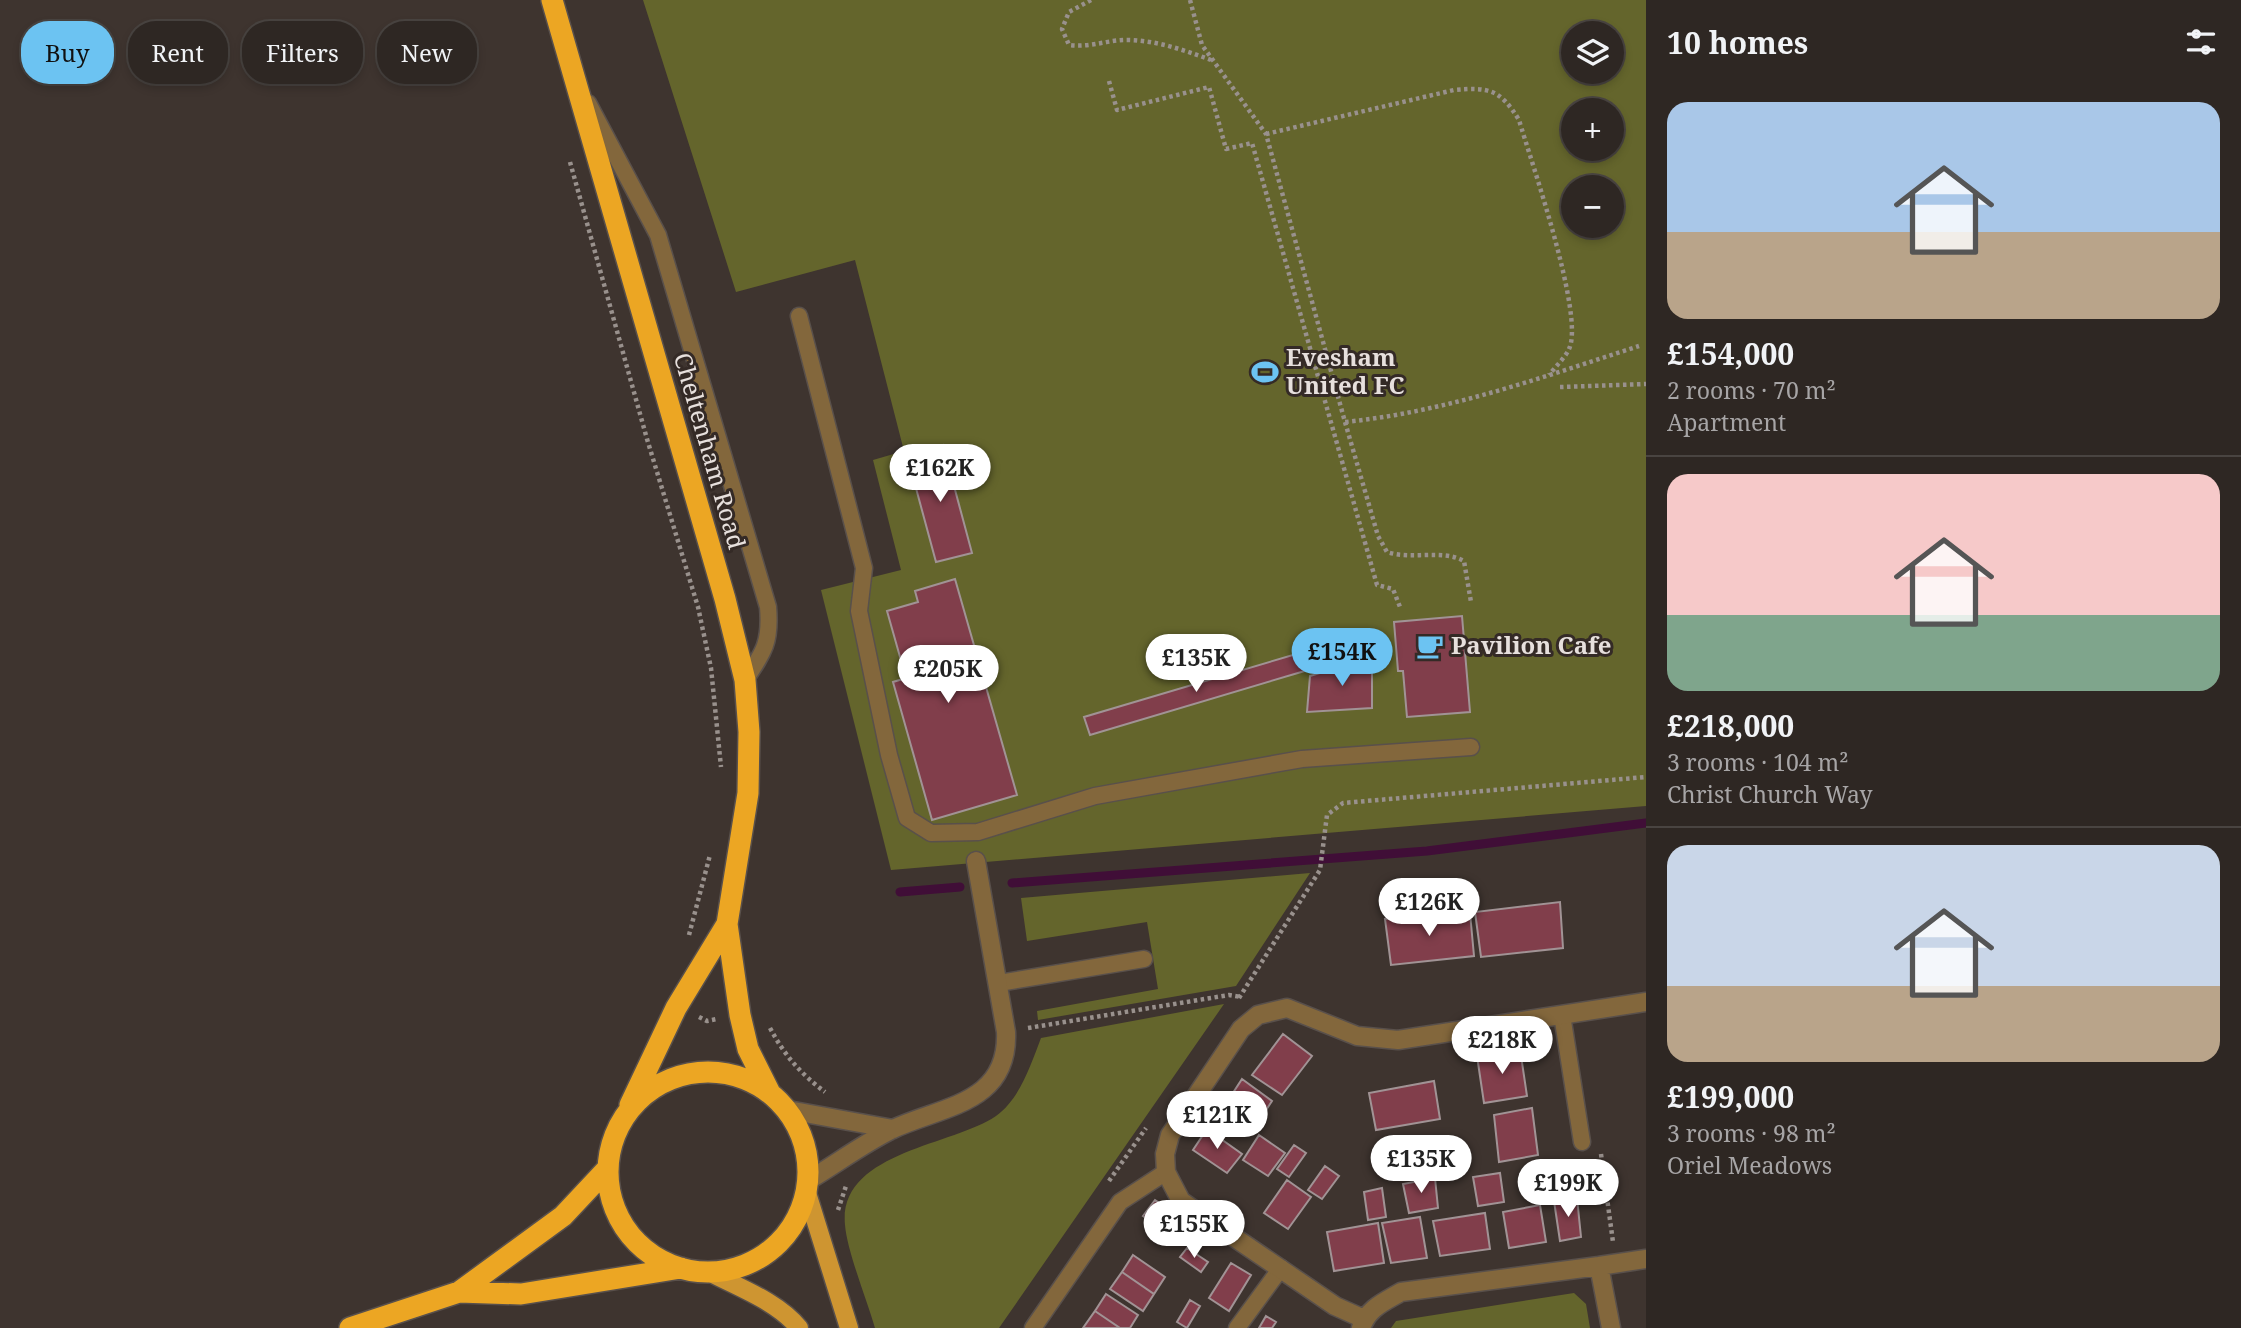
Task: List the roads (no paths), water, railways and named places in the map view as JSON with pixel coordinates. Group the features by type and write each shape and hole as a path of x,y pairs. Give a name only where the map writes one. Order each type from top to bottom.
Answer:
{"highway":[{"name":"Cheltenham Road","path":"552,0 725,599 745,680 749,732 748,793 727,924 740,1015 748,1049 771,1093"},
{"name":"Cheltenham Road","path":"625,1116 676,1008 727,924"},
{"path":"709,1071 742,1077 771,1093 788,1110 807,1151 808,1186 798,1217 784,1238 765,1255 742,1266 710,1273 681,1268 651,1254 627,1231 612,1200 608,1168 613,1141 625,1116 647,1092 676,1077 709,1071"},
{"path":"350,1328 459,1292 563,1216 608,1168"},
{"path":"459,1292 520,1294 681,1268"}],"main road":[{"path":"808,1186 849,1328"},
{"path":"710,1273 755,1296 792,1319 799,1328"}],"street":[{"path":"808,1186 893,1129 970,1100 988,1085 1000,1068 1006,1046 1006,1032 976,861"},
{"path":"1646,1002 1398,1040 1357,1036 1287,1008 1258,1015 1241,1029 1170,1135 1165,1154 1166,1172 1181,1201 1363,1324 1375,1306 1401,1292 1646,1259"},
{"path":"788,1110 893,1129"},
{"path":"1608,1265 1611,1328"}],"lane":[{"path":"575,81 658,235 768,607 770,629 766,649 745,680"},
{"path":"799,316 864,568 859,611 889,755 906,818 931,833 978,832 1095,796 1302,759 1471,747"},
{"path":"976,861 978,832"},
{"path":"999,983 1144,959"},
{"path":"1562,1015 1582,1142"},
{"path":"1033,1328 1120,1202 1166,1172"},
{"path":"1237,1328 1281,1268"}],"waterway":[{"path":"1012,883 1427,851 1646,823"},
{"path":"900,892 960,887"}],"place":[{"name":"Evesham United FC","path":"1265,372"},
{"name":"Pavilion Cafe","path":"1430,646"}]}
